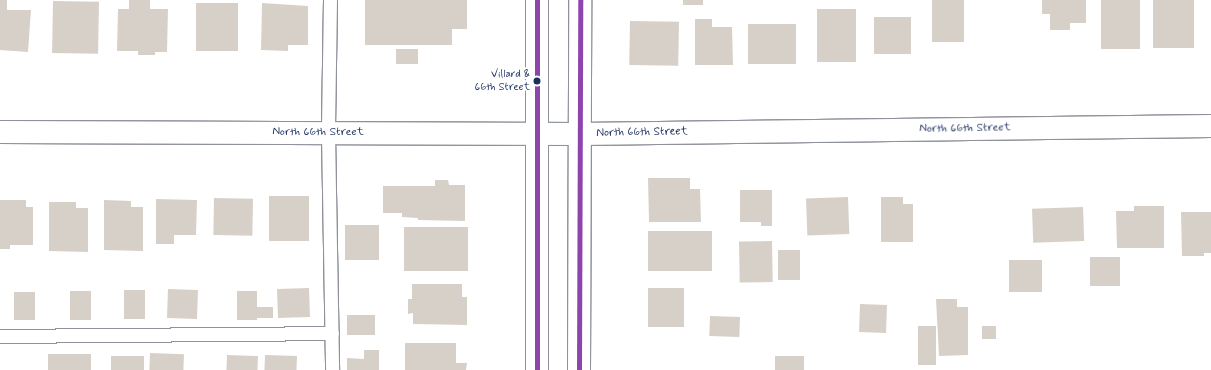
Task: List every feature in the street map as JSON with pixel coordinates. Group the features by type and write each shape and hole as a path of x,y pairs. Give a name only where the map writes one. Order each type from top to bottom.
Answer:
{"street":[{"path":"537,0 537,370"},
{"path":"579,370 580,0"},
{"name":"North 66th Street","path":"0,132 580,134 1211,126"}],"lane":[{"path":"330,0 328,133 332,370"},
{"path":"0,336 332,333"}],"building":[{"path":"0,0 7,0 7,10 31,10 28,52 0,50"},
{"path":"129,0 150,0 150,9 168,9 167,52 155,52 155,55 138,55 138,51 117,51 118,9 129,9"},
{"path":"365,0 467,0 467,29 452,29 452,45 365,45"},
{"path":"683,0 703,0 703,5 683,5"},
{"path":"932,0 964,0 964,42 932,42"},
{"path":"1042,0 1086,0 1086,23 1070,23 1070,30 1050,30 1050,14 1042,14"},
{"path":"1101,0 1140,0 1140,49 1101,49"},
{"path":"1153,0 1194,0 1194,48 1153,48"},
{"path":"53,1 99,2 98,54 52,53"},
{"path":"196,3 238,3 238,51 196,51"},
{"path":"262,3 308,6 308,45 288,45 288,51 261,50"},
{"path":"817,9 856,9 856,62 817,62"},
{"path":"874,17 911,17 911,54 874,54"},
{"path":"695,19 712,19 712,27 732,27 733,65 695,65"},
{"path":"630,21 679,22 678,66 629,65"},
{"path":"748,24 796,24 796,64 748,64"},
{"path":"396,49 418,49 418,64 396,64"},
{"path":"648,178 690,178 690,189 700,189 701,222 649,222"},
{"path":"435,180 448,180 449,185 465,185 465,221 418,220 418,218 402,217 402,213 383,213 383,186 435,186"},
{"path":"740,190 772,190 772,226 761,226 761,222 740,222"},
{"path":"269,196 309,196 309,241 269,241"},
{"path":"848,197 849,234 807,235 806,198"},
{"path":"881,197 903,197 903,204 913,204 913,242 881,242"},
{"path":"214,198 253,199 252,236 213,235"},
{"path":"156,199 197,200 196,235 174,235 174,244 156,244"},
{"path":"0,200 26,200 26,207 33,207 33,245 10,245 10,249 0,249"},
{"path":"104,200 131,201 131,207 143,207 143,251 104,250"},
{"path":"49,202 76,202 76,208 88,208 88,252 49,251"},
{"path":"1134,206 1164,206 1164,248 1117,248 1116,211 1134,211"},
{"path":"1083,207 1084,241 1033,243 1032,209"},
{"path":"1181,212 1211,212 1211,253 1204,253 1204,256 1182,256"},
{"path":"345,225 379,225 379,260 345,260"},
{"path":"404,227 468,227 468,271 404,271"},
{"path":"648,231 712,231 712,271 648,271"},
{"path":"772,241 773,282 740,283 739,242"},
{"path":"778,250 800,250 800,280 778,280"},
{"path":"1090,257 1120,257 1120,286 1090,286"},
{"path":"1009,260 1042,260 1042,292 1009,292"},
{"path":"412,284 462,284 462,297 467,297 467,325 413,324 413,313 408,314 408,299 412,299"},
{"path":"309,288 310,317 278,318 277,289"},
{"path":"648,288 684,288 684,327 648,327"},
{"path":"168,289 198,290 197,319 167,318"},
{"path":"124,290 145,290 145,319 124,319"},
{"path":"70,291 91,291 91,320 70,320"},
{"path":"237,291 257,291 257,320 237,320"},
{"path":"14,292 35,292 35,320 14,320"},
{"path":"936,299 957,299 957,307 968,307 968,355 939,356"},
{"path":"860,304 887,305 886,333 859,332"},
{"path":"257,307 273,307 273,318 257,318"},
{"path":"347,315 375,315 375,335 347,335"},
{"path":"710,316 740,317 739,337 709,336"},
{"path":"918,326 936,326 936,365 918,365"},
{"path":"982,326 996,326 996,339 982,339"},
{"path":"405,343 456,343 456,363 467,363 466,370 405,370"},
{"path":"364,350 379,350 379,370 347,370 347,358 364,359"},
{"path":"150,353 184,354 183,370 149,370"},
{"path":"48,354 91,354 91,370 48,370"},
{"path":"227,355 258,356 257,370 226,370"},
{"path":"265,355 297,356 296,370 264,370"},
{"path":"111,356 144,356 144,370 111,370"},
{"path":"775,356 804,356 804,370 775,370"}],"transit line":[{"path":"537,0 537,370"},
{"path":"579,370 580,0"}],"place":[{"name":"Villard & 66th Street","path":"537,81"}]}
